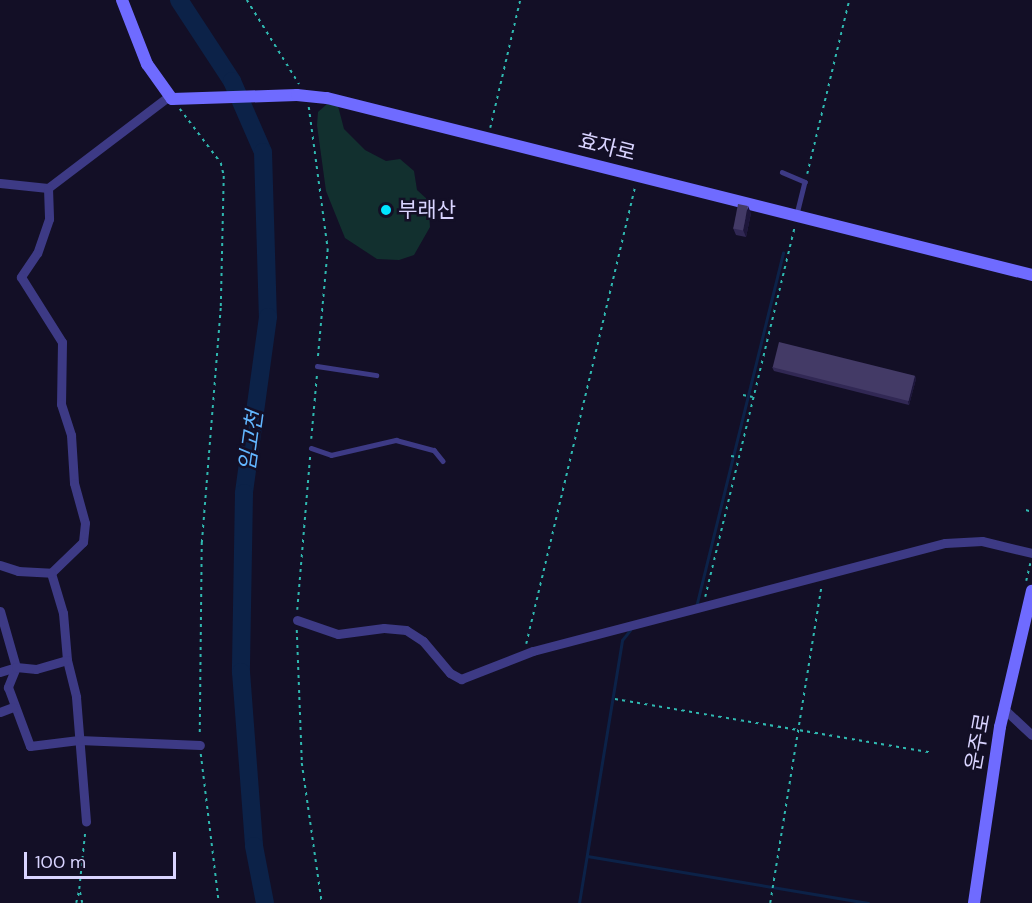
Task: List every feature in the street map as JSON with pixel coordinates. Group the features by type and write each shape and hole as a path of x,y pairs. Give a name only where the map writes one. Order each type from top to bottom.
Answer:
{"street":[{"path":"0,183 48,188 170,98 147,64 122,0"},
{"name":"효자로","path":"170,98 301,94 638,175 1032,275"},
{"path":"0,565 18,571 51,573 83,542 86,523 74,483 71,435 61,404 62,342 21,276 37,252 49,219 48,188"},
{"path":"297,620 338,634 384,628 406,630 419,637 444,668 461,679 524,654 819,574 963,541 1032,552"},
{"path":"51,573 63,613 67,660 76,697 86,822"},
{"name":"운주로","path":"974,903 1004,709 1032,591"},
{"path":"0,611 16,667 8,687 30,746 79,740 201,746"},
{"path":"0,672 16,667 36,669 67,660"},
{"path":"0,712 14,707"},
{"path":"1004,709 1032,735"}],"lane":[{"path":"782,172 805,182 797,215"},
{"path":"317,366 376,375"},
{"path":"311,448 331,454 396,440 434,450 443,461"}],"path":[{"path":"247,0 301,94 320,164 328,249 297,620 302,763 322,903"},
{"path":"487,138 520,0"},
{"path":"805,182 849,0"},
{"path":"170,98 221,163 224,176 221,308 202,542 201,746 219,903"},
{"path":"524,654 638,175"},
{"path":"699,606 739,458 797,215"},
{"path":"746,396 753,397"},
{"path":"733,456 739,458"},
{"path":"1026,510 1032,512"},
{"path":"770,903 822,584 819,574"},
{"path":"615,699 930,752"},
{"path":"76,903 86,822"},
{"path":"79,889 82,903"}],"green space":[{"path":"327,104 338,106 344,129 365,150 386,161 400,159 414,171 417,190 428,200 430,227 414,255 399,260 377,259 345,238 326,191 317,125 318,112"}],"building":[{"path":"738,204 748,206 743,230 733,229"},
{"path":"779,342 915,376 909,401 773,367"}],"waterway":[{"name":"임고천","path":"179,0 232,81 263,152 268,317 244,493 241,672 254,846 265,903"},
{"path":"696,607 783,253"},
{"path":"579,903 622,640 630,630"},
{"path":"587,856 868,903"}],"place":[{"name":"부래산","path":"386,210"}]}
